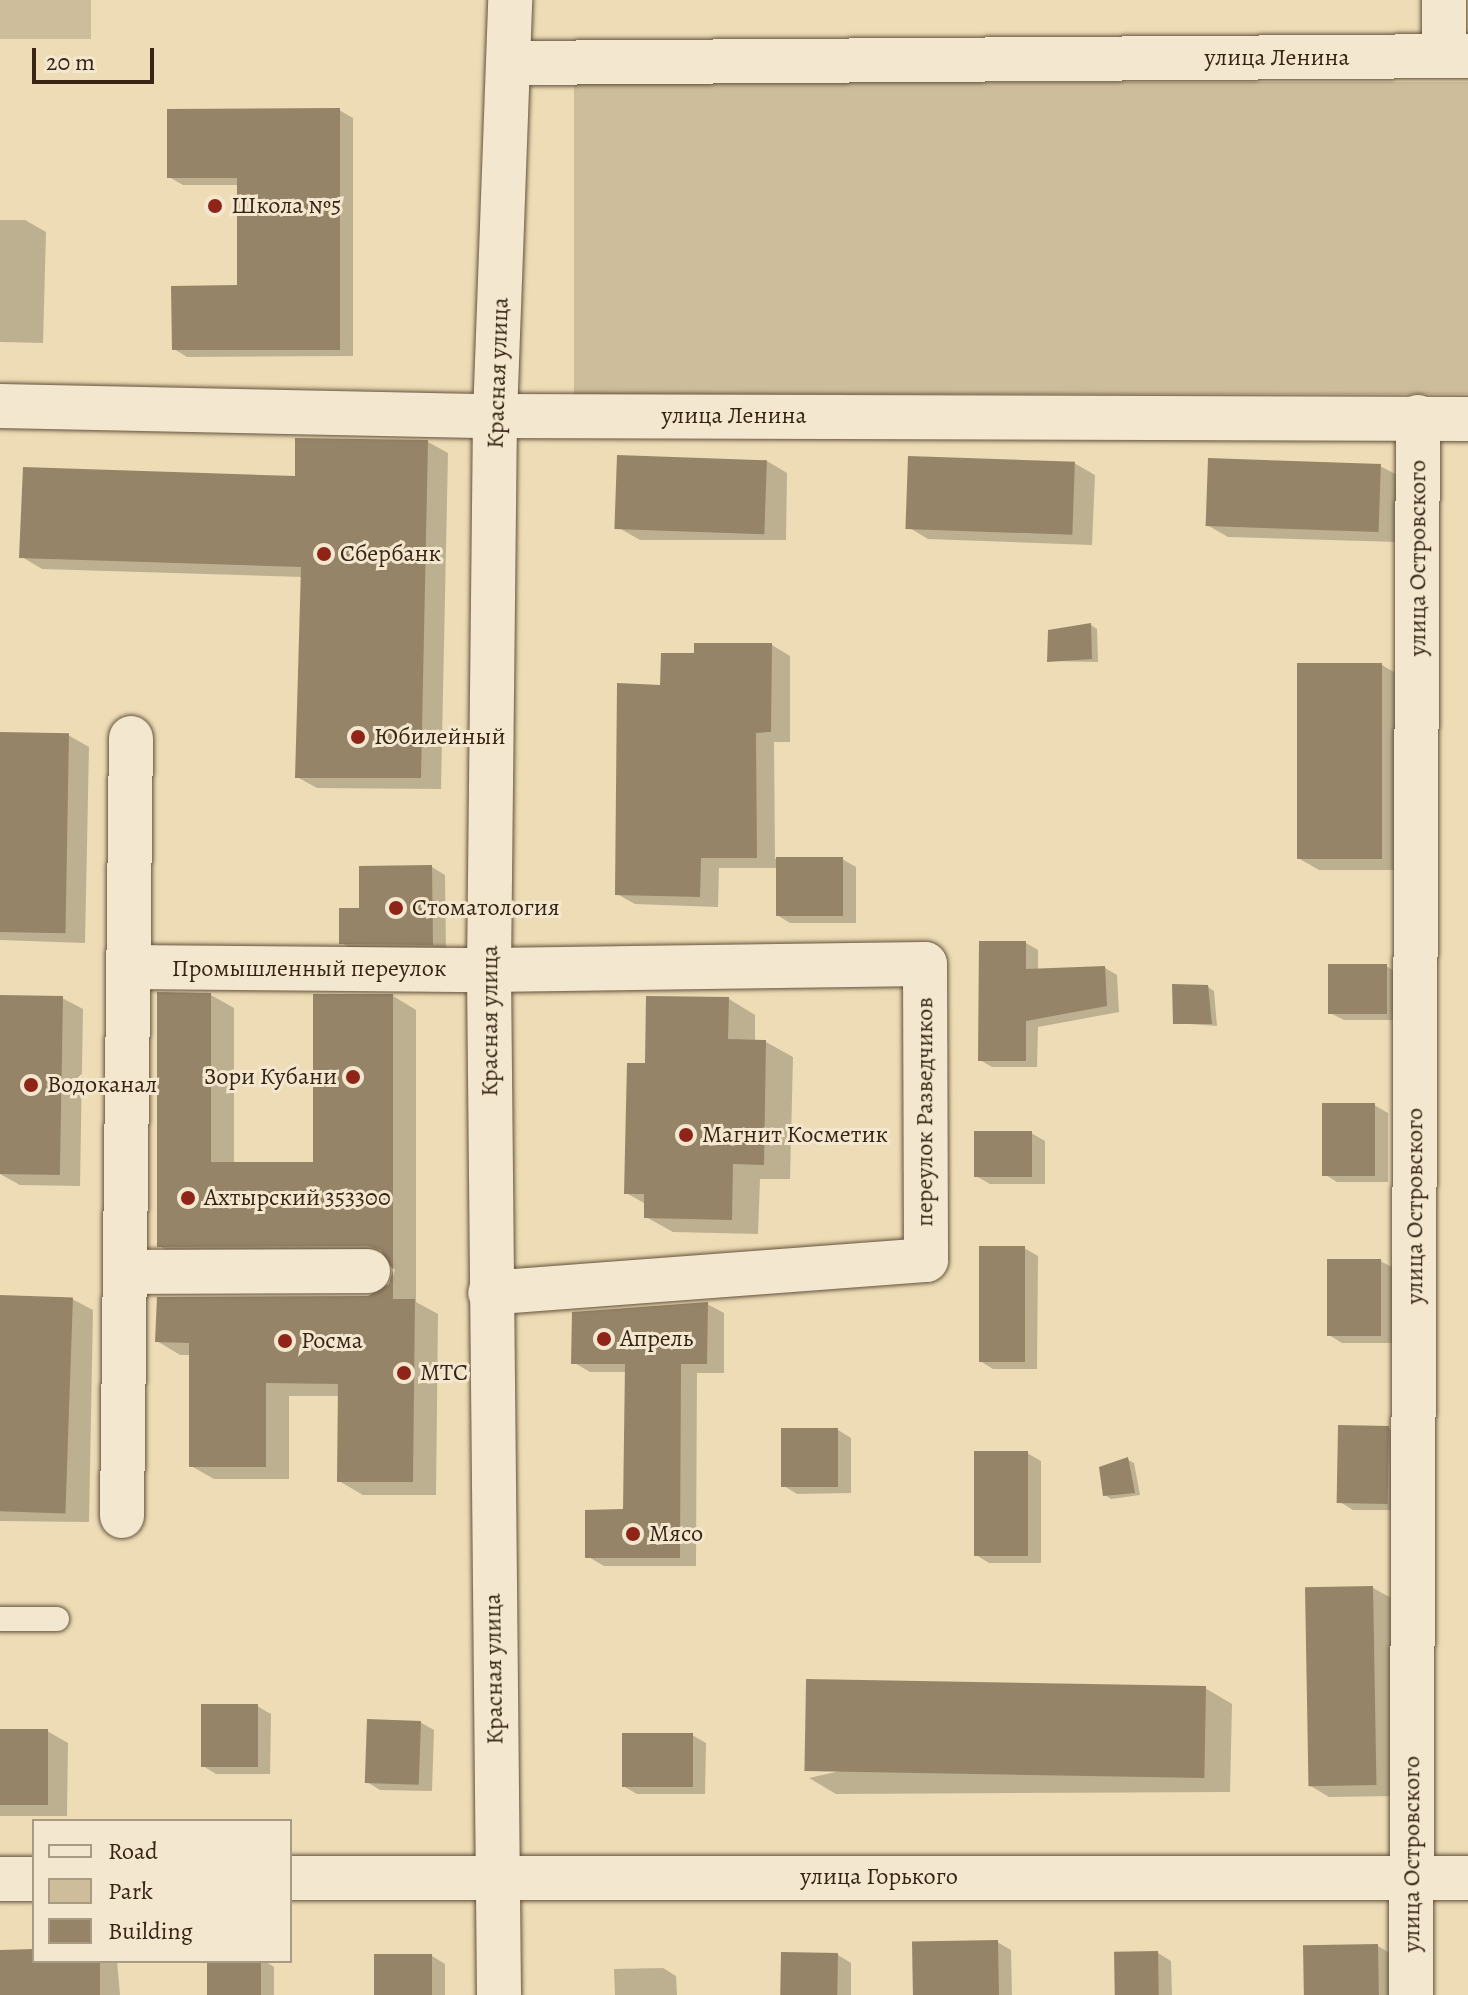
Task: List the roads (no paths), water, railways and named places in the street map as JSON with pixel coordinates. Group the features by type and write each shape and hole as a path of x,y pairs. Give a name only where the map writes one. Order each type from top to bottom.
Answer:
{"street":[{"name":"Красная улица","path":"499,1995 489,970 495,416 510,0"},
{"path":"1444,0 1456,56"},
{"name":"улица Ленина","path":"509,63 1456,56"},
{"name":"улица Ленина","path":"0,406 495,416 1468,419"},
{"name":"улица Островского","path":"1411,1995 1418,417"},
{"path":"122,1516 131,738"},
{"name":"переулок Разведчиков","path":"489,970 925,964 926,1213 926,1260 490,1293"},
{"name":"Промышленный переулок","path":"128,967 489,970"},
{"path":"125,1272 368,1271"},
{"name":"улица Горького","path":"292,1878 1468,1878"},
{"path":"0,1879 32,1879"}],"lane":[{"path":"0,1619 57,1619"}],"place":[{"name":"Школа №5","path":"215,206"},
{"name":"Сбербанк","path":"324,554"},
{"name":"Юбилейный","path":"358,737"},
{"name":"Стоматология","path":"396,908"},
{"name":"Зори Кубани","path":"353,1077"},
{"name":"Водоканал","path":"31,1085"},
{"name":"Магнит Косметик","path":"686,1135"},
{"name":"Ахтырский 353300","path":"188,1198"},
{"name":"Апрель","path":"604,1339"},
{"name":"Росма","path":"285,1341"},
{"name":"МТС","path":"404,1373"},
{"name":"Мясо","path":"633,1534"}]}
